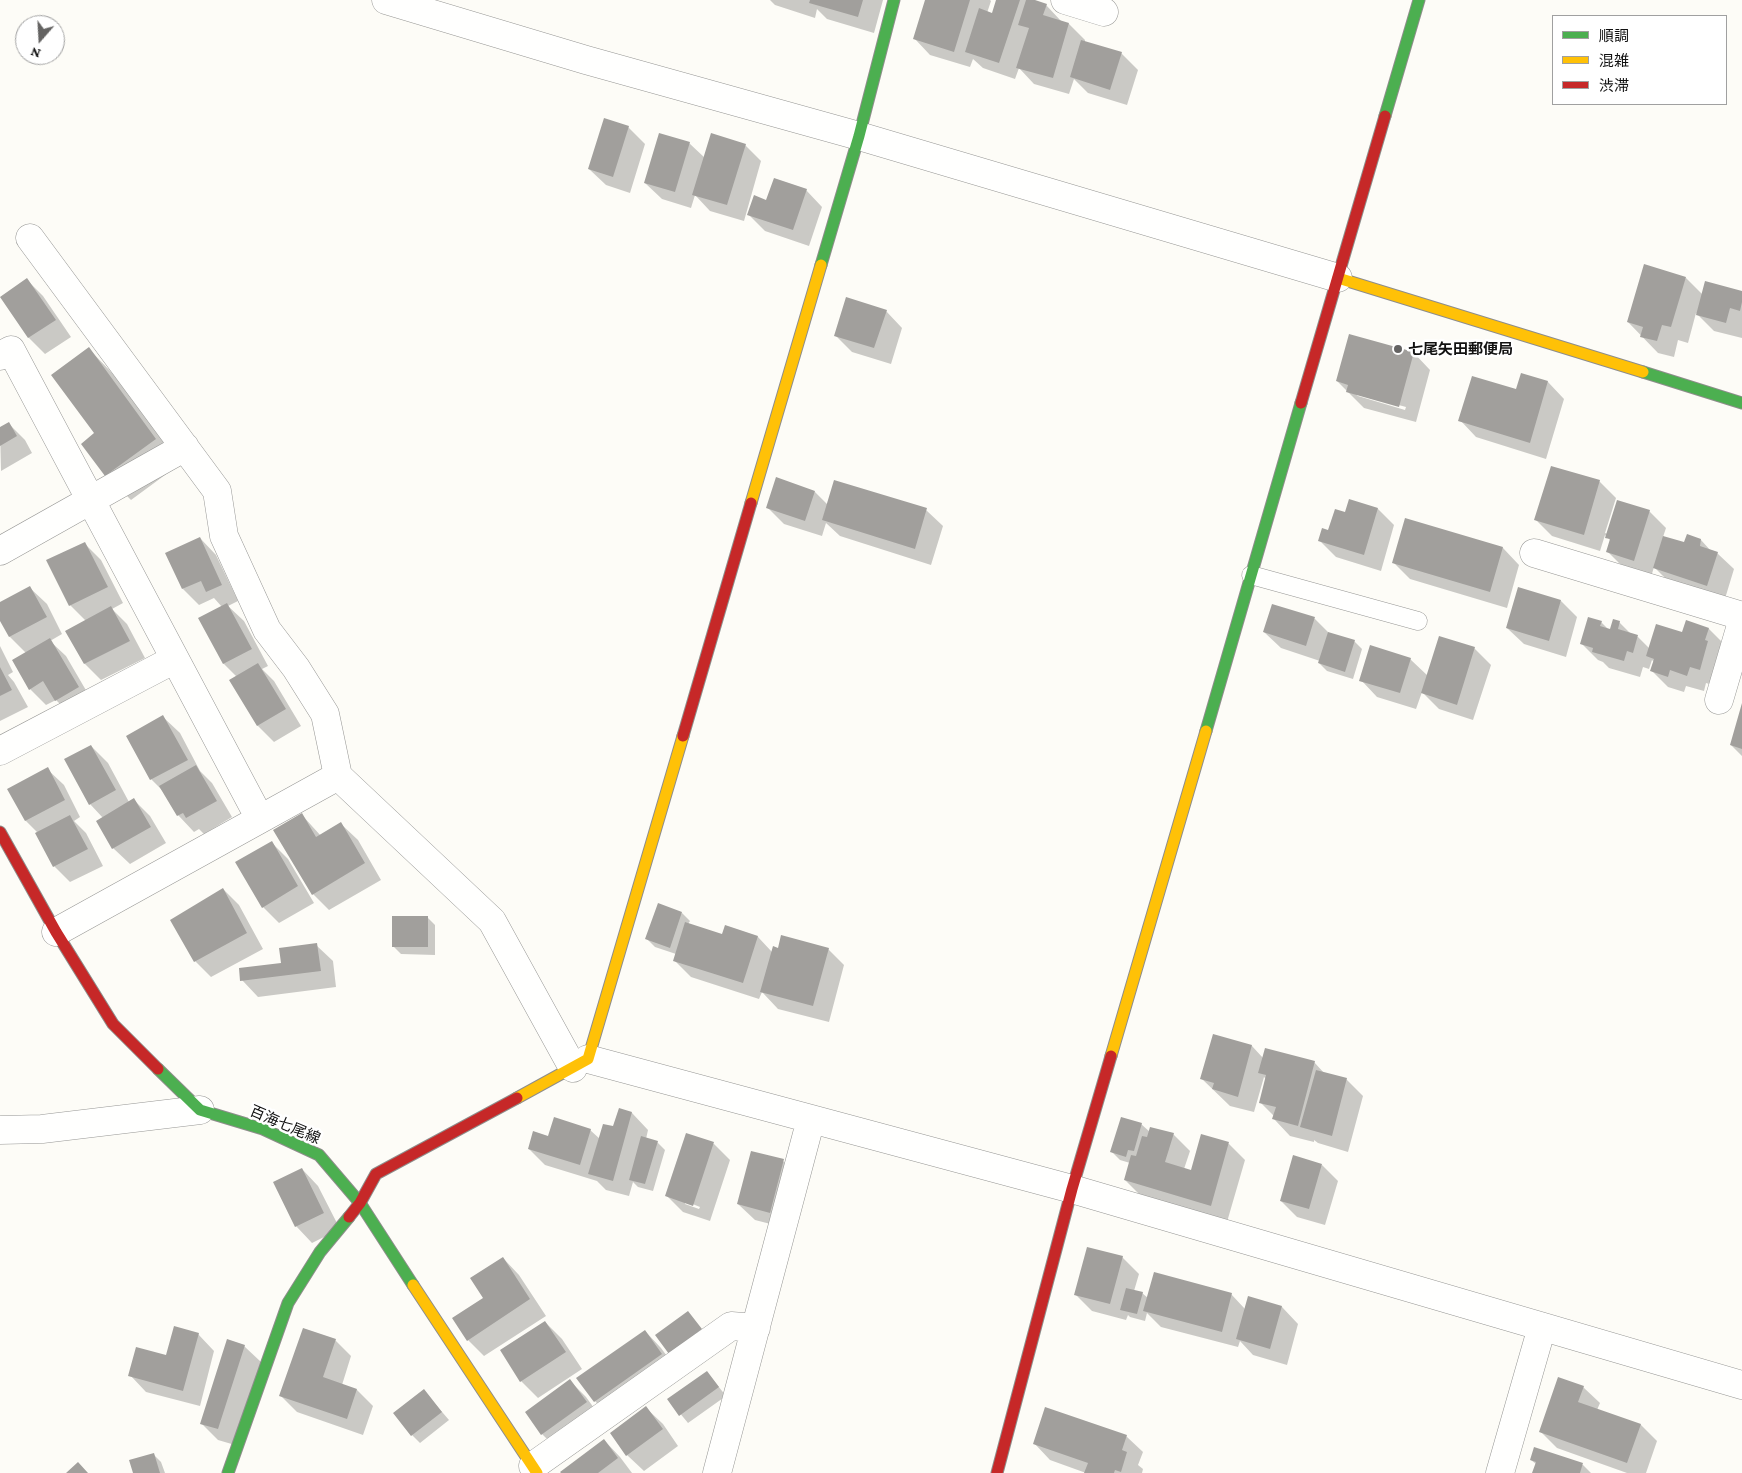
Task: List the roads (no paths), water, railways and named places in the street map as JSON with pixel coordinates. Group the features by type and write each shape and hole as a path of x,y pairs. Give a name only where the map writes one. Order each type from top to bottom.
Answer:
{"street":[{"path":"386,0 586,60 859,136 1338,278 1742,403"},
{"path":"581,1063 859,136 894,0"},
{"path":"1065,0 1104,12"},
{"path":"996,1473 1072,1189 1419,0"},
{"path":"30,238 218,491 224,536 267,630 296,668 325,714 338,776 492,921 581,1063"},
{"path":"0,356 11,350 260,819"},
{"path":"0,552 185,447"},
{"path":"1534,553 1742,616"},
{"path":"1720,700 1742,622"},
{"path":"0,752 175,659"},
{"path":"56,932 338,776"},
{"name":"百海七尾線","path":"0,832 56,932 113,1024 200,1110 263,1129 319,1155 360,1202 535,1469"},
{"path":"228,1473 288,1303 320,1252 360,1202 376,1174 581,1063 811,1119 1072,1189 1742,1386"},
{"path":"0,1130 42,1129 200,1110"},
{"path":"717,1473 811,1119"},
{"path":"535,1469 731,1326 756,1328"},
{"path":"1500,1473 1542,1327"}],"lane":[{"path":"1252,575 1418,621"}],"place":[{"name":"七尾矢田郵便局","path":"1398,349"}]}
